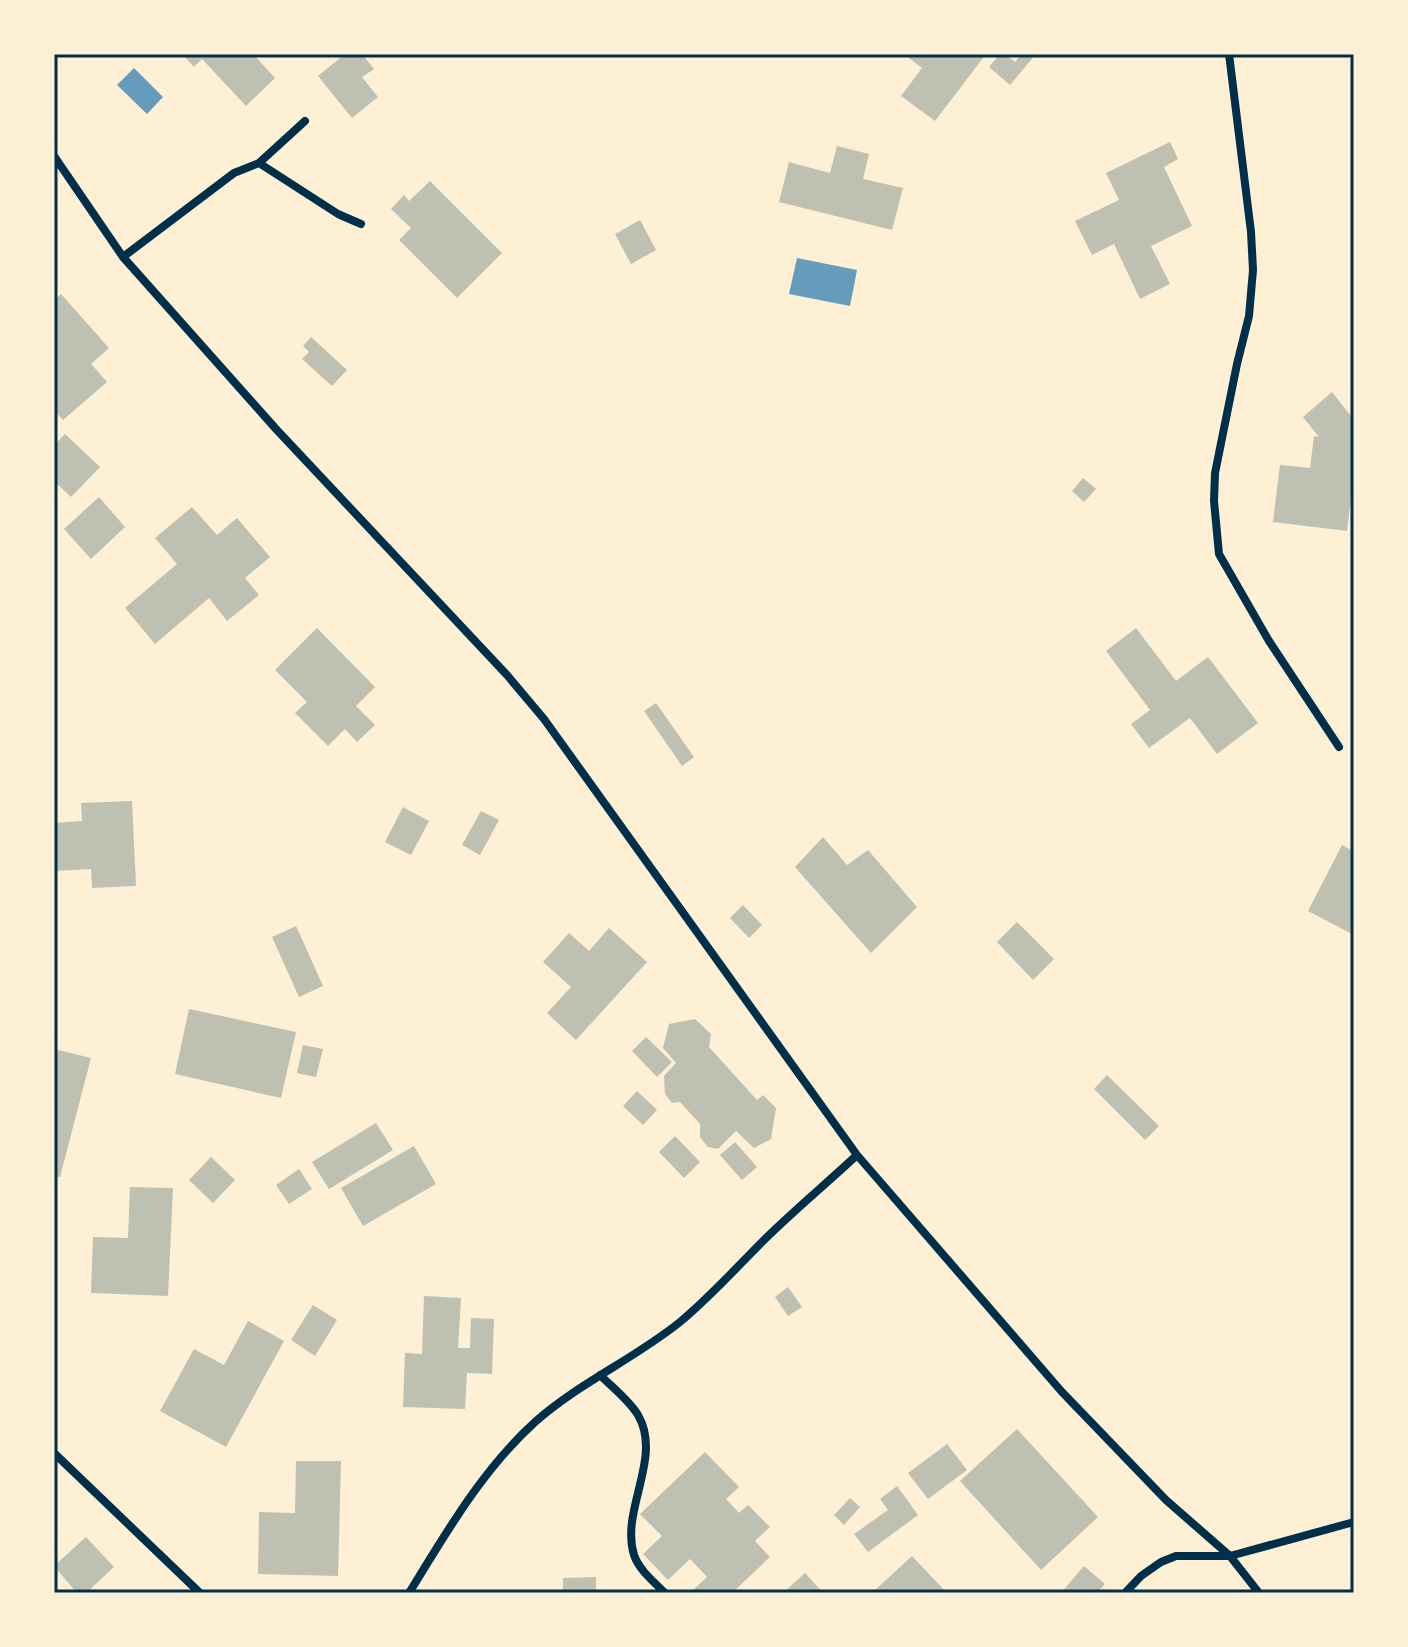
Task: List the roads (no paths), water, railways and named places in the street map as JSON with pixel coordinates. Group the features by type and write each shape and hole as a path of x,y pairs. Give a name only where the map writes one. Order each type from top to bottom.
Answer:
{"street":[{"path":"1229,54 1253,270 1249,316 1215,473 1215,528 1219,554 1269,641 1339,747"},
{"path":"123,257 234,173 259,163 305,121"},
{"path":"54,156 123,257 276,429 507,675 544,719 857,1155 1062,1392 1166,1500 1230,1556 1259,1593"},
{"path":"259,163 338,214 361,224"},
{"path":"409,1593 458,1514 503,1453 537,1420 678,1323 857,1155"},
{"path":"600,1375 640,1417 645,1438 644,1468 633,1517 634,1557 648,1577 665,1593"},
{"path":"54,1453 200,1593"},
{"path":"1125,1593 1141,1576 1176,1556 1230,1556 1354,1522"}],"water":[{"path":"134,68 163,97 147,114 117,85"},
{"path":"797,258 857,270 850,306 789,294"}]}
